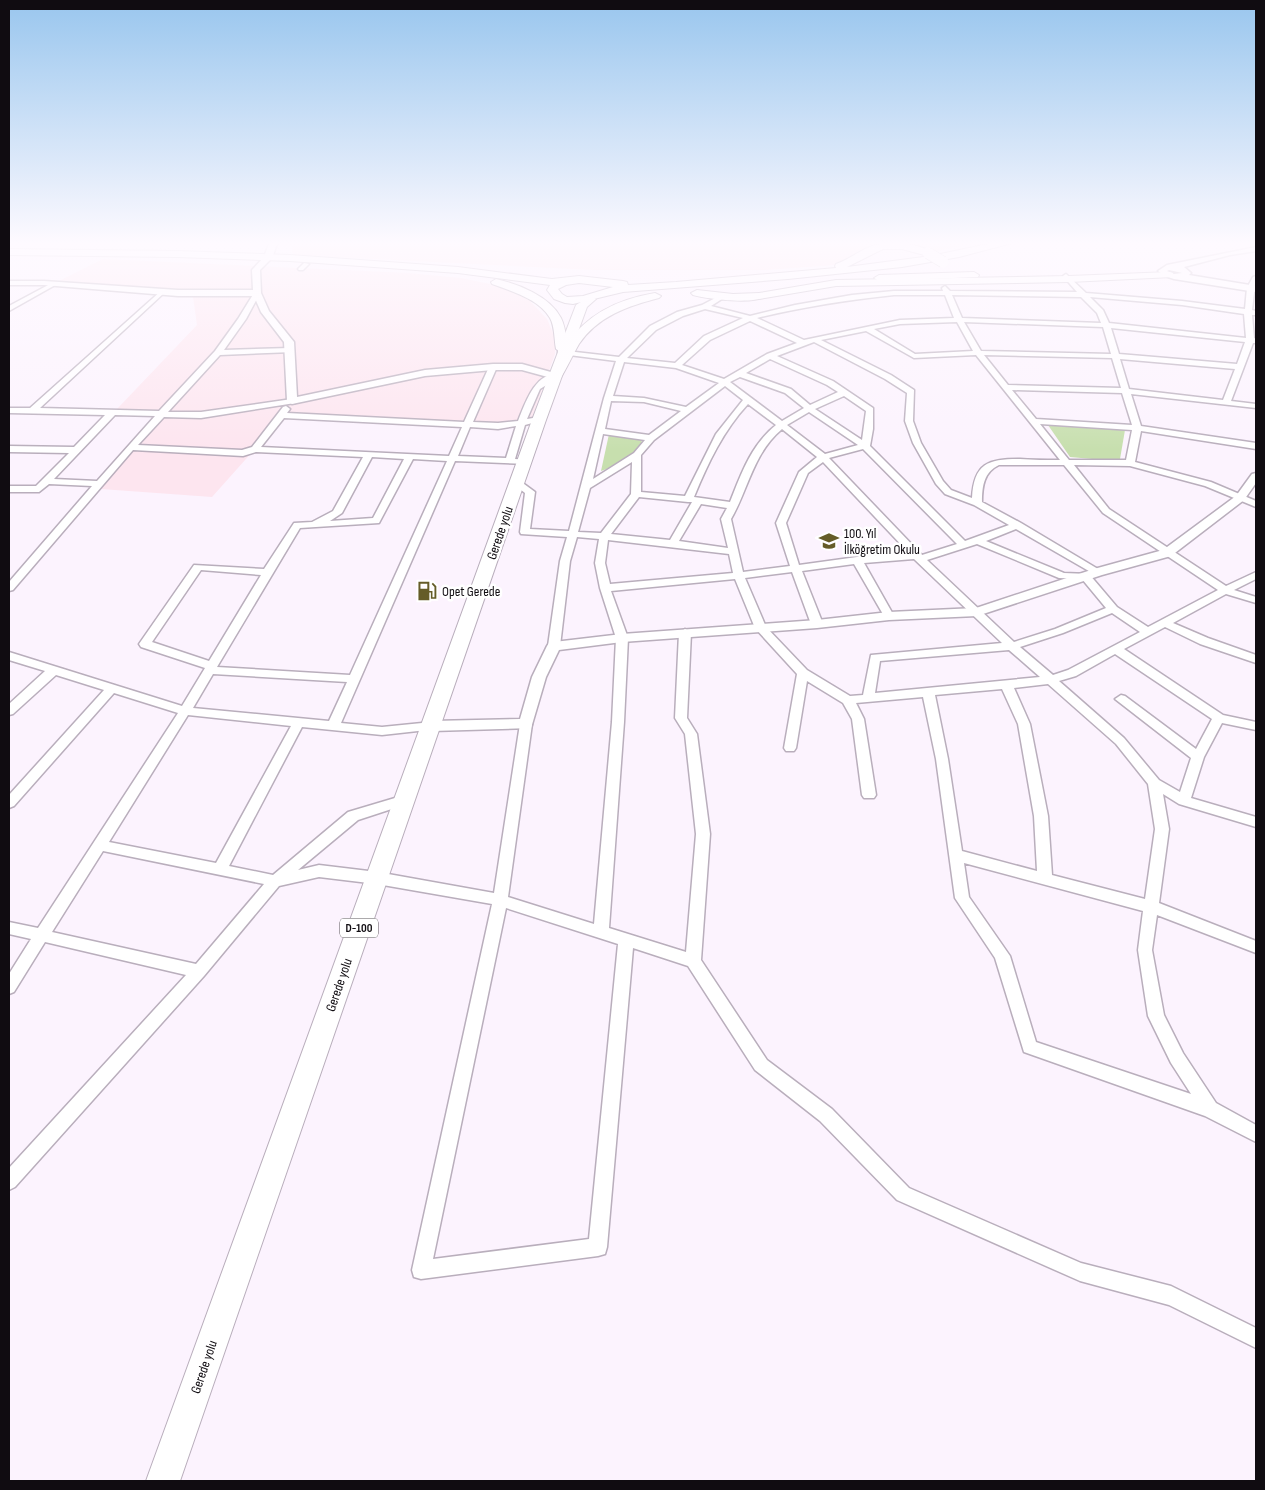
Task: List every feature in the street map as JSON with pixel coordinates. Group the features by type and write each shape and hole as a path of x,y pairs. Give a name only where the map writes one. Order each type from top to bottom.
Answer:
{"main road":[{"path":"549,311 554,315 564,352"},
{"path":"564,352 568,311"},
{"path":"564,352 580,311"},
{"path":"564,352 594,322 612,311"},
{"name":"Gerede yolu","path":"163,1481 376,878 432,726 517,469 530,421 556,376 564,352"}],"street":[{"path":"33,410 142,311"},
{"path":"9,588 131,447 218,353 247,311"},
{"path":"255,449 292,401 289,342 264,311"},
{"path":"626,940 598,1246 421,1270 500,900 526,724 539,677 554,646 565,561 608,398 621,359 653,328 680,314 692,311"},
{"path":"724,311 750,318 804,344"},
{"path":"677,366 707,338 750,318 781,311"},
{"path":"954,311 978,354 1106,510 1167,553 1225,590 1256,600"},
{"path":"1099,311 1106,325 1137,428 1130,463"},
{"path":"1226,402 1239,367 1253,340 1252,312"},
{"path":"586,487 637,455 651,438 725,382 770,356 814,339 900,322 958,320 1106,325 1253,340"},
{"path":"866,328 914,356 978,354 1116,356 1239,367"},
{"path":"814,339 888,377 911,392 909,421 917,443 939,482 948,492 977,503 1018,525 1091,574 1113,608 1148,632"},
{"path":"218,353 290,350"},
{"path":"564,352 677,366 725,382 823,458 918,558 1012,646 1120,741 1154,784 1184,801 1256,822"},
{"path":"770,356 846,392 870,410 869,429 865,446"},
{"path":"9,410 201,415 292,401 425,374 493,367 522,368 556,376"},
{"path":"333,726 493,367"},
{"path":"740,374 788,391 809,408 865,446 964,546"},
{"path":"1005,387 1127,391 1256,406"},
{"path":"846,392 809,408 780,425 764,440 751,462 734,506 726,519 739,576 760,628 803,673 848,700 858,719 869,795"},
{"path":"608,398 644,400 688,410"},
{"path":"688,499 706,459 738,408 747,400"},
{"path":"9,489 39,489 113,412"},
{"path":"282,415 498,426 530,421"},
{"path":"1032,421 1137,428 1256,446"},
{"path":"600,430 651,438"},
{"path":"817,624 795,567 781,523 804,472 823,458 865,446"},
{"path":"131,447 243,453 255,449 410,457 452,460 517,469 530,492 525,532 573,533 674,542 734,552"},
{"path":"9,449 76,450"},
{"path":"314,525 337,513 369,455"},
{"path":"600,932 618,722 622,638 605,588 600,563 604,536 636,494 637,455"},
{"path":"9,987 185,710 297,525 376,521 410,457"},
{"path":"977,503 977,486 990,464 998,462 1065,462 1130,463 1208,484 1256,504"},
{"path":"554,646 622,638 817,624 889,616 977,612 1091,574 1167,553 1240,498 1256,476"},
{"path":"47,481 100,484"},
{"path":"636,494 698,500 734,506"},
{"path":"674,542 698,500"},
{"path":"605,588 739,576 857,560 918,558 964,546 1018,525"},
{"path":"978,541 1063,576 1091,574"},
{"path":"857,560 889,616"},
{"path":"268,572 198,567 145,644 210,668 354,679"},
{"path":"848,700 1051,680 1072,673 1117,650 1225,590 1256,575"},
{"path":"868,698 875,658 1012,646 1059,631 1113,608"},
{"path":"1165,623 1204,641 1256,659"},
{"path":"685,633 681,718 691,734 703,834 693,960 761,1065 826,1115 903,1194 1080,1272 1171,1296 1256,1338"},
{"path":"1117,650 1219,718 1256,726"},
{"path":"9,656 185,710 382,731 432,726 526,724"},
{"path":"9,710 54,670"},
{"path":"790,748 803,673"},
{"path":"1006,684 1024,724 1041,816 1045,880"},
{"path":"9,803 112,688"},
{"path":"928,692 942,759 962,898 1002,956 1030,1047 1210,1109 1256,1134"},
{"path":"1122,699 1198,757"},
{"path":"1184,801 1198,757 1219,718"},
{"path":"220,870 299,722"},
{"path":"1154,784 1162,829 1145,950 1156,1016 1177,1058 1210,1109"},
{"path":"9,1181 199,971 275,881 353,816 405,800"},
{"path":"100,845 275,881 319,871 376,878 500,900 693,960"},
{"path":"956,855 1152,907 1256,947"},
{"path":"9,928 199,971"}],"shaded area":[{"path":"195,311 539,311 547,319 556,340 555,354 532,418 497,424 288,412 212,497 101,489 166,413 117,409 197,325"}],"green space":[{"path":"1048,425 1125,430 1120,459 1114,461 1070,457"},
{"path":"609,434 642,440 637,449 631,454 619,463 601,471"}],"place":[{"name":"100. Yıl İlköğretim Okulu","path":"829,541"},
{"name":"Opet Gerede","path":"427,591"}]}
